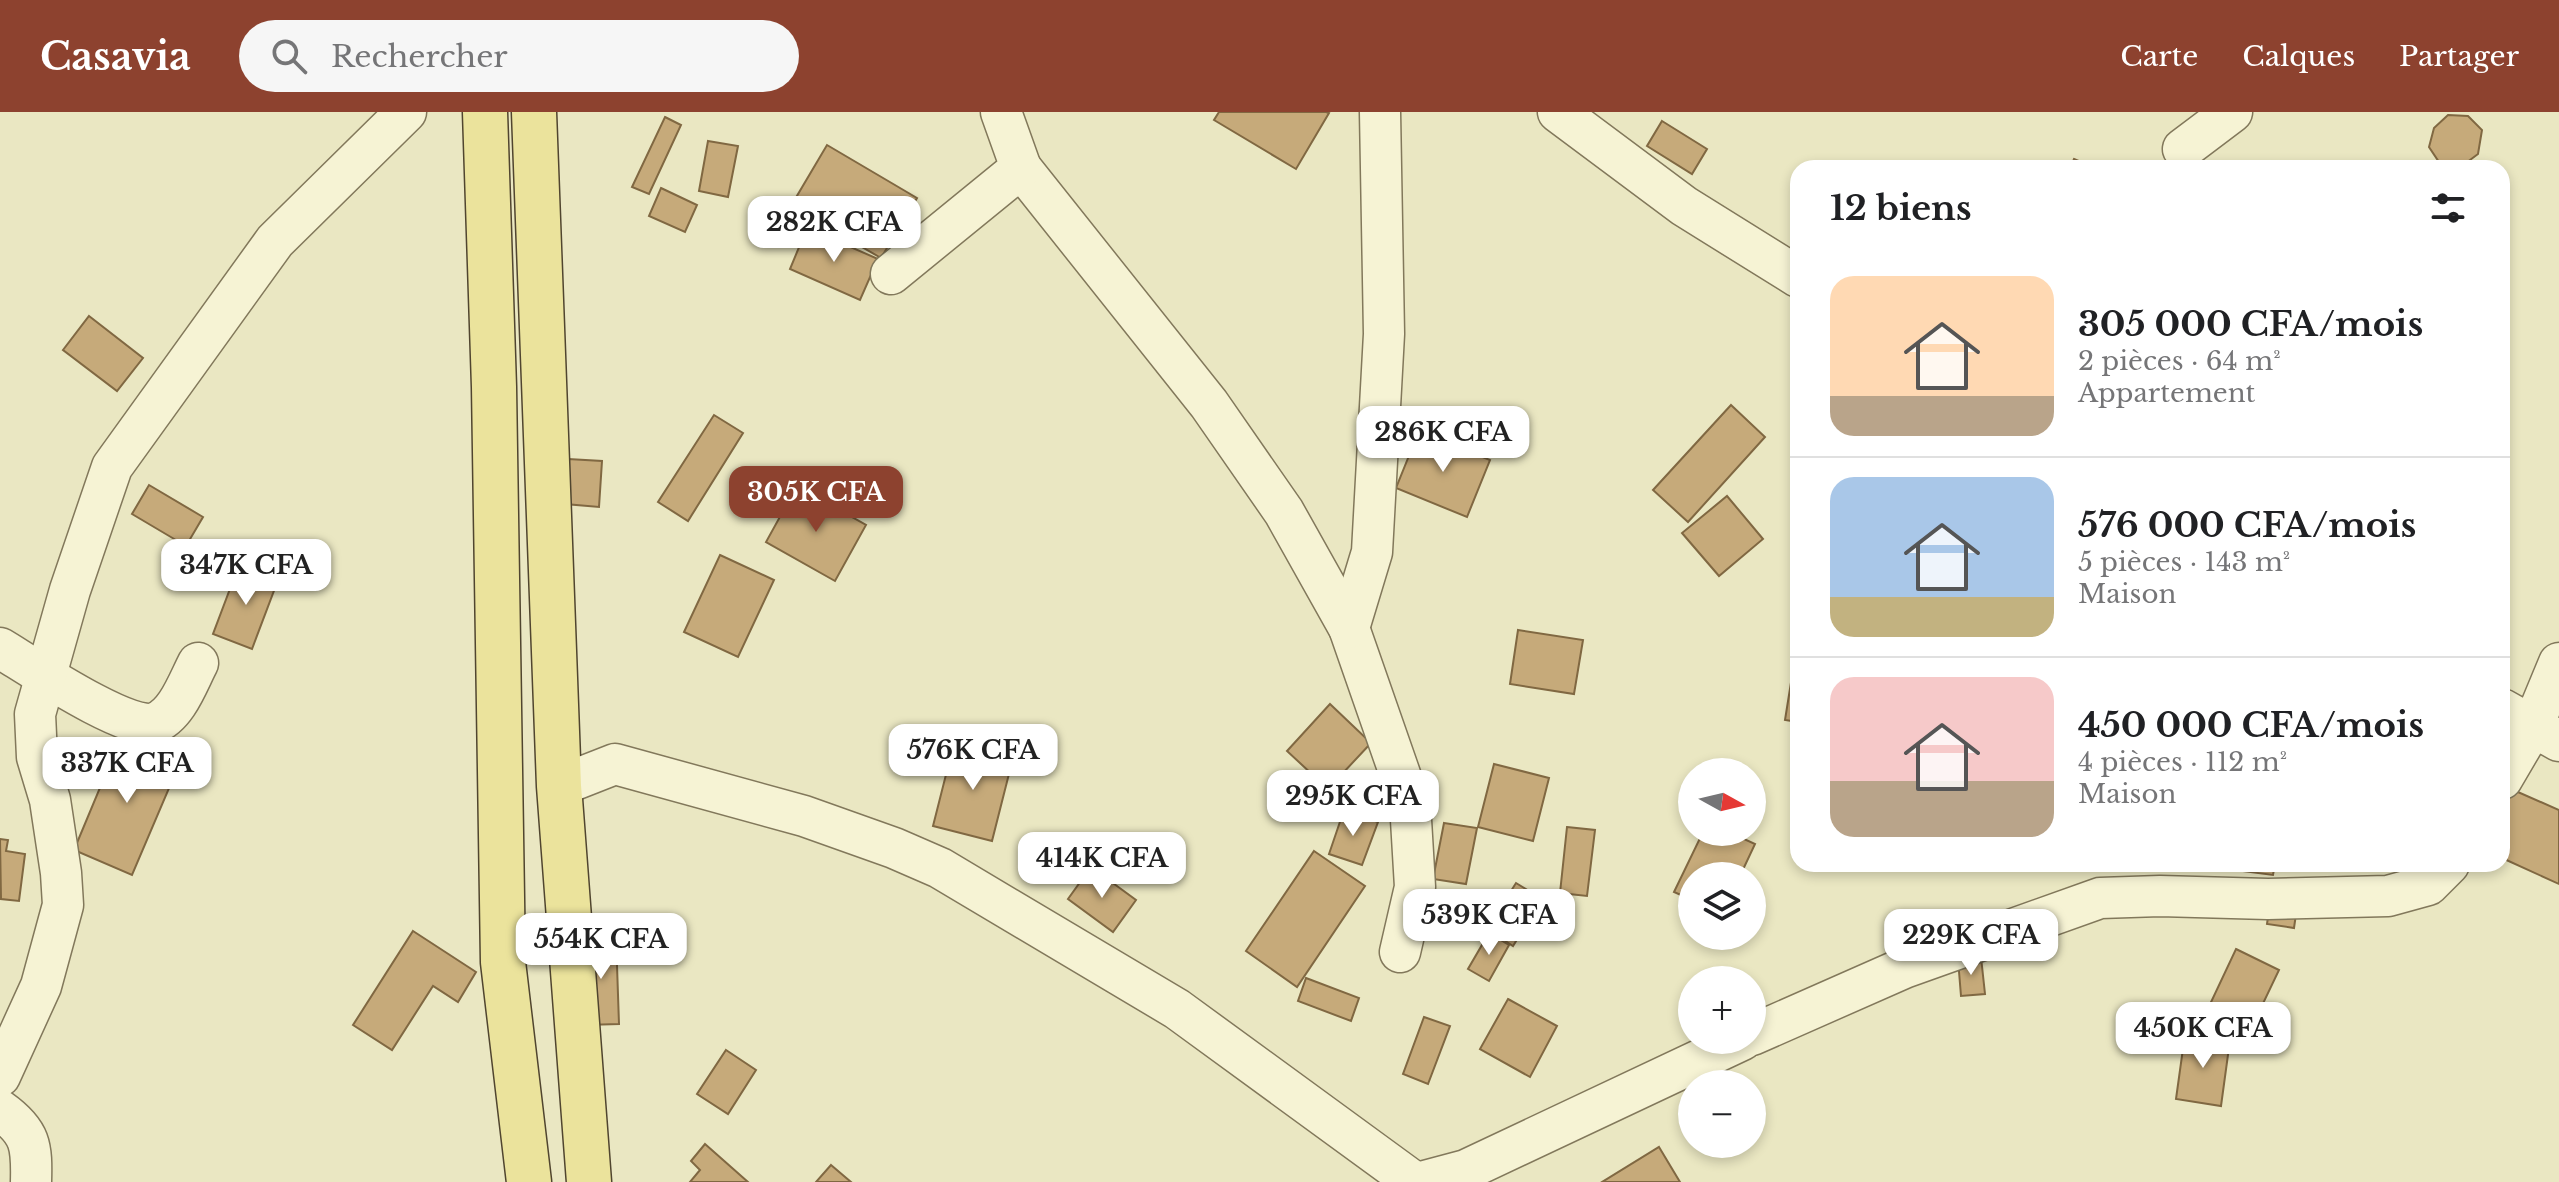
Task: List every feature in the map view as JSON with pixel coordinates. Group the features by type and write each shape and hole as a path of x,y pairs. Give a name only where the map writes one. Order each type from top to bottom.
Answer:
{"main road":[{"path":"485,112 494,387 503,962 529,1182"},
{"path":"534,112 559,786 589,1182"}],"street":[{"path":"0,1076 41,986 63,905 50,800 37,757 35,714 70,590 112,467 275,241 406,112"},
{"path":"1001,112 1021,168 1209,404 1284,512 1349,628 1410,803 1415,887 1400,952"},
{"path":"1349,628 1372,552 1373,536 1384,334 1380,112"},
{"path":"1558,112 1684,206 1790,272"},
{"path":"2183,149 2232,112"},
{"path":"891,274 1021,168"},
{"path":"0,648 108,713 137,724 155,724 173,709 198,663"},
{"path":"2510,764 2559,663"},
{"path":"559,786 615,764 804,816 940,868 1177,1009 1414,1182"},
{"path":"1766,1029 1904,968 2100,898 2388,896 2428,885 2441,872"},
{"path":"1421,1182 1466,1176 1714,1054"},
{"path":"0,1110 25,1133 31,1152 31,1182"}],"building":[{"path":"1219,112 1329,113 1296,169 1214,120"},
{"path":"2448,115 2468,116 2482,130 2478,154 2470,160 2438,160 2429,147 2434,128"},
{"path":"665,117 681,125 649,194 632,187"},
{"path":"1662,121 1707,149 1692,174 1647,146"},
{"path":"708,141 738,146 728,197 699,191"},
{"path":"827,145 917,198 881,258 791,206"},
{"path":"661,188 697,205 685,232 649,216"},
{"path":"807,228 878,259 860,300 790,269"},
{"path":"89,316 143,358 117,391 63,350"},
{"path":"1731,405 1765,437 1688,522 1653,490"},
{"path":"714,415 743,433 688,521 658,502"},
{"path":"1419,431 1490,460 1467,517 1396,488"},
{"path":"568,459 602,461 599,507 565,504"},
{"path":"149,485 203,517 186,546 132,514"},
{"path":"797,486 866,525 835,581 766,542"},
{"path":"1727,496 1763,539 1719,576 1682,533"},
{"path":"720,555 774,580 738,657 684,632"},
{"path":"239,565 278,580 252,649 213,634"},
{"path":"1518,630 1583,640 1574,694 1510,684"},
{"path":"1790,689 1790,721 1785,720"},
{"path":"1330,704 1371,743 1328,789 1287,751"},
{"path":"122,735 181,760 132,875 74,850"},
{"path":"954,743 1013,758 992,841 933,826"},
{"path":"1494,764 1549,778 1533,841 1478,827"},
{"path":"2510,789 2559,810 2559,884 2510,862"},
{"path":"1344,810 1378,822 1362,865 1329,854"},
{"path":"1444,823 1477,828 1466,884 1433,879"},
{"path":"1567,827 1595,830 1587,896 1560,893"},
{"path":"0,839 8,840 6,851 25,854 19,901 1,899"},
{"path":"1696,846 1754,846 1747,862 1688,862"},
{"path":"1314,851 1365,886 1297,987 1246,951"},
{"path":"1091,867 1136,900 1113,932 1068,899"},
{"path":"1516,883 1542,899 1513,946 1487,929"},
{"path":"2270,903 2297,907 2294,928 2267,924"},
{"path":"413,931 476,972 458,1002 433,986 392,1050 353,1025"},
{"path":"1489,933 1509,945 1489,981 1468,969"},
{"path":"616,936 619,1024 585,1025 583,937"},
{"path":"2236,949 2279,970 2247,1037 2204,1017"},
{"path":"1981,957 1985,994 1961,996 1958,959"},
{"path":"1306,978 1359,998 1351,1021 1298,1001"},
{"path":"1508,999 1557,1026 1530,1077 1480,1049"},
{"path":"1424,1017 1450,1026 1428,1084 1403,1074"},
{"path":"2185,1034 2230,1040 2221,1106 2176,1099"},
{"path":"726,1050 756,1070 728,1114 697,1094"},
{"path":"705,1144 748,1182 690,1182 700,1170 691,1161"},
{"path":"1659,1147 1680,1182 1602,1182"},
{"path":"831,1165 851,1182 816,1182"}]}
